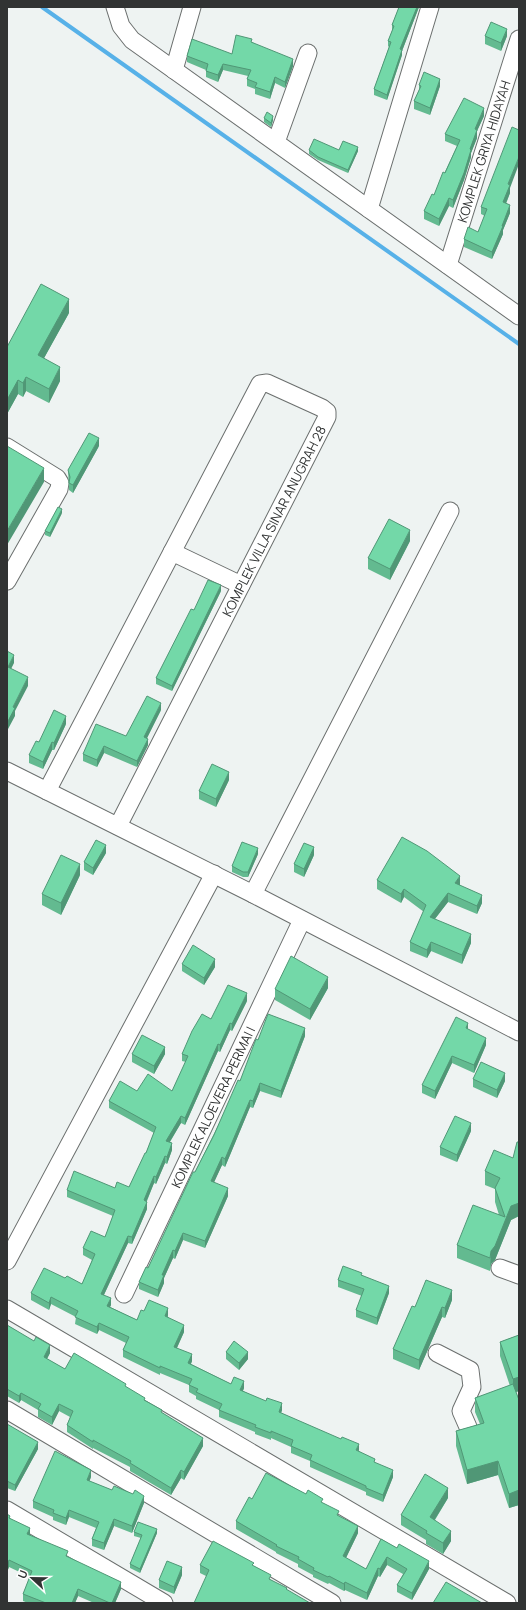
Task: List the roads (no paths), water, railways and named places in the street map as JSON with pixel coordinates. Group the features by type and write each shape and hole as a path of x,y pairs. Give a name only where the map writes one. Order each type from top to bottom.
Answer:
{"street":[{"path":"115,7 121,26 132,40 519,316"},
{"path":"174,70 192,7"},
{"path":"369,208 430,7"},
{"name":"KOMPLEK GRIYA HIDAYAH","path":"448,265 519,39"},
{"path":"276,142 308,53"},
{"name":"KOMPLEK VILLA SINAR ANUGRAH 28","path":"47,791 260,384 267,383 322,408 327,412 327,417 118,826"},
{"path":"7,447 57,478 60,483 59,489 7,581"},
{"path":"252,894 450,511"},
{"path":"172,552 241,585"},
{"path":"7,771 214,874 519,1032"},
{"path":"7,1261 214,874"},
{"name":"KOMPLEK ALOEVERA PERMAI I","path":"124,1294 302,920"},
{"path":"500,1268 519,1275"},
{"path":"7,1309 507,1603"},
{"path":"437,1353 470,1370 472,1387 461,1411 468,1427"},
{"path":"7,1410 332,1603"},
{"path":"7,1510 164,1603"}],"waterway":[{"path":"42,7 519,344"}]}
